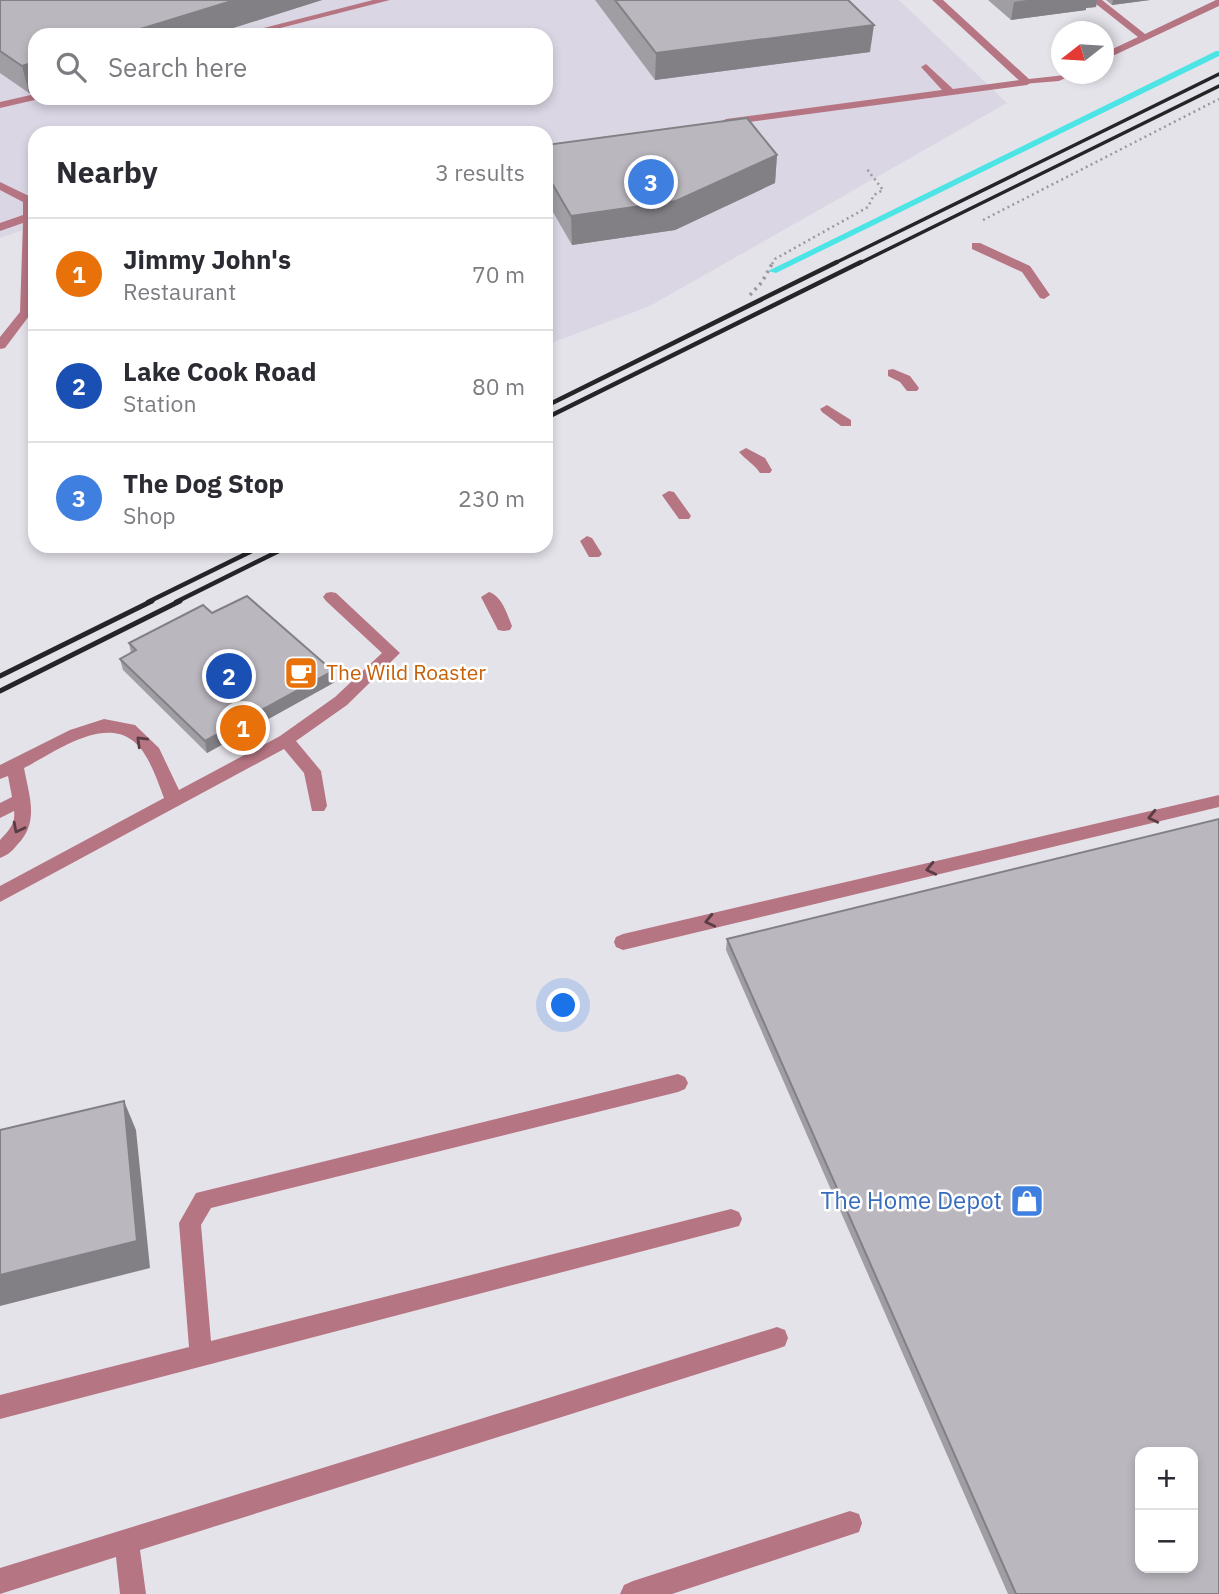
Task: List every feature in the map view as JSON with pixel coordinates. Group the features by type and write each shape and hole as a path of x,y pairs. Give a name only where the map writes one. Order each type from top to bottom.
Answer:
{"street":[{"path":"270,28 384,0"},
{"path":"937,0 1027,82"},
{"path":"1096,0 1145,38"},
{"path":"1114,52 1219,2"},
{"path":"926,67 951,93"},
{"path":"716,123 1051,79"},
{"path":"0,105 28,99"},
{"path":"0,185 28,199"},
{"path":"0,201 28,199"},
{"path":"0,345 26,312 28,199"},
{"path":"0,227 28,217"},
{"path":"976,246 1026,269 1044,295"},
{"path":"893,373 905,379 912,388"},
{"path":"827,409 846,423"},
{"path":"747,452 760,461 765,470"},
{"path":"669,495 684,516"},
{"path":"0,895 286,740 341,701 392,653 331,597"},
{"path":"489,597 504,626"},
{"path":"0,851 19,832 24,817 22,799 8,769 85,731 104,725 129,729 153,752 174,800"},
{"path":"286,740 312,772 318,806"},
{"path":"0,811 22,799"},
{"path":"623,942 1219,801"},
{"path":"201,1355 190,1223 204,1200 678,1083"},
{"path":"0,1407 731,1219"},
{"path":"0,1581 127,1544 777,1338"},
{"path":"633,1594 850,1523"},
{"path":"127,1544 133,1594"}],"path":[{"path":"980,222 1219,99"},
{"path":"750,295 762,282 775,259 868,207 874,195 883,190 867,169"}],"shaded area":[{"path":"0,0 899,0 1007,103 650,306 553,342 553,126 28,126 28,228 0,238"}],"building":[{"path":"0,0 235,0 144,28 28,28 28,64 22,66 0,51"},
{"path":"615,0 848,0 874,25 656,53"},
{"path":"747,118 777,155 676,201 571,216 553,185 553,144"},
{"path":"247,596 333,671 205,741 120,659 136,650 129,643 203,605 212,613"},
{"name":"The Home Depot","path":"1219,819 1219,1594 1016,1594 727,939"},
{"path":"124,1101 137,1241 0,1275 0,1130"}],"waterway":[{"path":"773,271 1219,53"}],"railway":[{"path":"833,264 1219,74"},
{"path":"858,264 1219,86"},
{"path":"553,403 837,262"},
{"path":"553,415 861,262"},
{"path":"148,602 248,553"},
{"path":"176,602 275,553"},
{"path":"0,676 152,601"},
{"path":"0,691 180,601"}],"place":[{"name":"The Dog Stop","path":"651,182"},
{"name":"The Wild Roaster","path":"301,673"},
{"name":"Lake Cook Road","path":"229,676"},
{"name":"Jimmy John's","path":"243,728"},
{"name":"The Home Depot","path":"1027,1201"}]}
